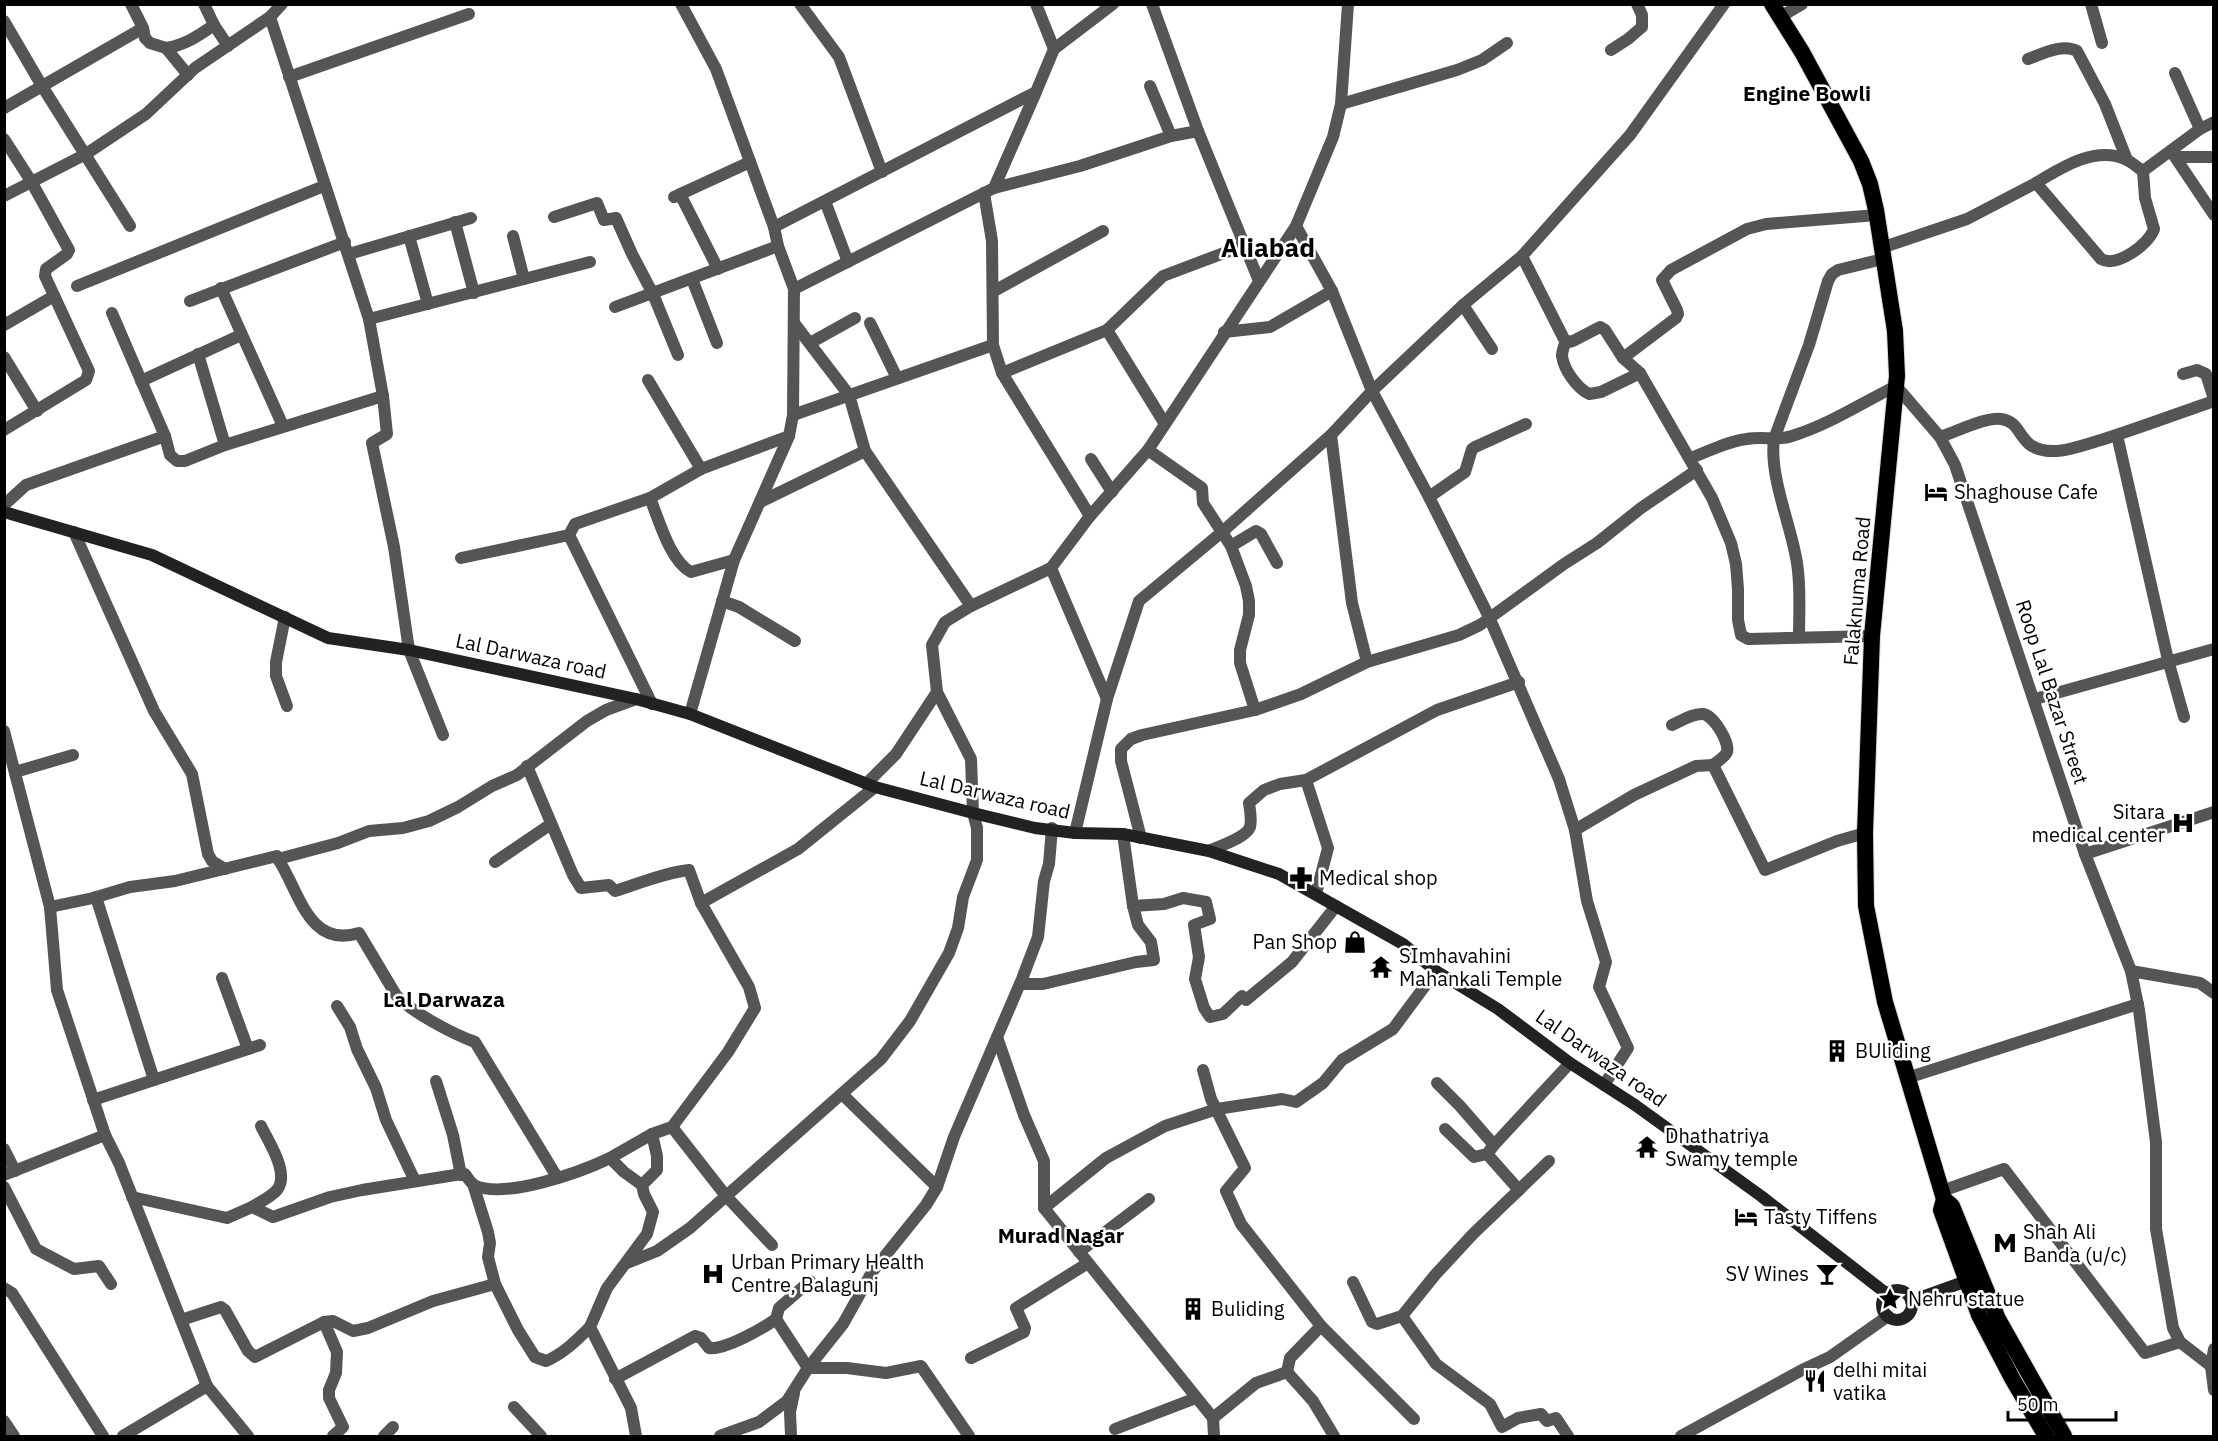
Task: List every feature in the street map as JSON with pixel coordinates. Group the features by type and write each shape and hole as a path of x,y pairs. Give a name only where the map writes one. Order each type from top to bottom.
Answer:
{"highway":[{"name":"Falaknuma Road","path":"1776,11 1851,138 1870,184 1895,331 1896,386 1872,636 1864,833 1866,906 1885,1002 1943,1195 1941,1210 1972,1278"},
{"path":"1972,1278 1979,1315 2046,1437"},
{"path":"1972,1278 2064,1437"}],"main road":[{"name":"Lal Darwaza road","path":"4,512 152,555 328,638 409,650 636,699 690,714 871,785 973,813 1035,828 1052,828 1076,833 1123,834 1209,851 1279,874 1402,944 1436,971 1498,1009 1570,1063 1635,1105 1761,1196 1887,1294"},
{"path":"1911,1301 1972,1278"},
{"path":"1896,1290 1905,1293 1911,1301 1911,1310 1905,1317 1896,1319 1888,1316 1882,1303 1887,1294 1896,1290"}],"street":[{"path":"131,4 143,28 145,38 156,47 166,48 185,43 214,25"},
{"path":"204,4 228,46"},
{"path":"4,196 86,154 146,114 195,68 270,18 282,4"},
{"path":"681,4 716,69 774,227 778,246 794,289 794,415 789,436 734,560 690,714"},
{"path":"800,4 839,57 882,172"},
{"path":"1036,4 1054,49"},
{"path":"1090,516 1002,373 993,345 994,291 989,191 1054,49 1113,4"},
{"path":"1152,4 1198,131 1259,280"},
{"path":"627,1263 657,1251 690,1228 881,1059 910,1022 949,953 958,928 963,897 977,860 977,828 973,813 971,759 937,692 932,645 945,622 971,606 1051,568 1090,516 1148,450 1296,226 1333,137 1341,104 1348,4"},
{"path":"1611,50 1629,39 1642,27 1642,15 1636,4"},
{"path":"1776,11 1802,4"},
{"path":"2091,4 2102,43"},
{"path":"1076,833 1107,699 1139,601 1222,532 1331,435 1372,391 1463,305 1522,256 1630,135 1721,6"},
{"path":"289,77 469,14"},
{"path":"270,18 369,319 383,396 387,434 372,443 394,547 409,650 443,735"},
{"path":"4,21 130,226"},
{"path":"4,108 143,28"},
{"path":"1341,104 1457,70 1482,60 1507,43"},
{"path":"166,48 188,75"},
{"path":"2028,59 2056,50 2073,48 2077,51 2105,104 2127,160"},
{"path":"2175,73 2200,129"},
{"path":"1150,86 1171,135"},
{"path":"774,227 1036,92"},
{"path":"2143,171 2173,154 2200,129 2214,122"},
{"path":"794,289 989,191 1080,166 1171,135 1198,131"},
{"path":"4,139 31,181 69,250 67,254 46,269 45,276 89,371 86,380 4,430"},
{"path":"2173,154 2214,157"},
{"path":"2173,154 2214,215"},
{"path":"1799,637 1798,565 1775,475 1772,450 1832,274 1967,219 2057,170 2093,156 2112,156 2127,160 2143,171"},
{"path":"718,269 677,196 750,162"},
{"path":"2036,183 2101,259 2110,261 2126,256 2152,235 2154,225 2145,198 2143,171"},
{"path":"77,286 324,186"},
{"path":"825,201 848,262"},
{"path":"554,217 597,203 604,220 616,218 653,294 678,355"},
{"path":"1623,358 1676,318 1677,310 1662,280 1666,274 1683,263 1746,229 1766,224 1876,215"},
{"path":"190,301 221,288 347,248 409,236 471,218"},
{"path":"455,222 474,292"},
{"path":"1296,226 1332,291 1372,391 1429,497 1489,617 1559,779 1575,830 1587,901 1605,962 1599,987 1628,1048 1604,1085"},
{"path":"994,291 1103,231"},
{"path":"409,236 428,304"},
{"path":"513,237 524,279"},
{"path":"1002,373 1107,330 1163,276 1245,245"},
{"path":"615,307 778,246"},
{"path":"1522,256 1566,341 1562,357 1577,385 1589,394 1601,392 1640,373"},
{"path":"369,319 590,262"},
{"path":"692,279 717,343"},
{"path":"221,288 283,426"},
{"path":"1224,332 1270,327 1332,291"},
{"path":"4,325 54,296"},
{"path":"1463,305 1492,349"},
{"path":"112,314 165,436 170,455 177,461 185,461 225,445 383,396"},
{"path":"810,344 855,318"},
{"path":"794,323 849,395 865,451 971,606"},
{"path":"870,323 897,378"},
{"path":"1566,341 1573,341 1600,327 1605,330 1623,358 1640,373 1691,458 1712,498 1731,543 1736,564 1738,620 1741,635 1748,639 1872,636"},
{"path":"1107,330 1165,424"},
{"path":"141,381 241,334"},
{"path":"794,415 993,345"},
{"path":"198,354 225,445"},
{"path":"4,357 37,411"},
{"path":"1941,437 1993,418 2004,419 2013,424 2028,445 2040,450 2071,448 2117,435 2214,400 2206,374 2197,370 2183,374"},
{"path":"648,380 701,469"},
{"path":"1691,458 1746,439 1761,437 1774,440 1806,431 1896,386"},
{"name":"Roop Lal Bazar Street","path":"1896,386 1941,437 1955,465 2085,854 2131,972 2138,1004 2156,1142 2156,1229 2173,1328 2180,1342"},
{"path":"1429,497 1465,472 1472,449 1526,424"},
{"path":"1331,435 1352,603 1367,662"},
{"path":"2117,435 2168,660 2184,717"},
{"path":"4,505 26,485 165,436"},
{"path":"461,558 569,535 575,524 650,498 701,469 789,436"},
{"path":"1148,450 1202,488 1203,504 1231,546 1250,601 1250,615 1240,650 1240,663 1255,710"},
{"path":"760,502 865,451"},
{"path":"1090,459 1112,492"},
{"path":"1141,838 1120,761 1121,749 1131,739 1155,731 1255,710 1301,694 1367,662 1459,635 1480,625 1697,470"},
{"path":"650,498 676,559 683,568 691,572 734,560"},
{"path":"1231,546 1256,531 1261,534 1277,563"},
{"path":"74,532 154,711 192,774 208,854 212,861 225,869"},
{"path":"569,535 652,704"},
{"path":"1051,568 1107,699"},
{"path":"722,601 739,607 795,641"},
{"path":"285,618 276,662 276,676 287,706"},
{"path":"2034,699 2214,649"},
{"path":"1209,851 1248,832 1251,825 1249,803 1264,789 1306,780 1437,710 1519,682"},
{"path":"701,903 798,849 871,785 896,754 937,692"},
{"path":"278,859 338,843 369,831 403,828 429,821 458,807 492,786 517,775 587,721 606,710 636,699"},
{"path":"1575,830 1634,795 1696,766 1713,765 1725,756 1727,748 1723,736 1707,714 1700,714 1672,726"},
{"path":"4,730 50,907 57,990 105,1135 119,1163 207,1386 248,1437"},
{"path":"15,772 73,755"},
{"path":"1713,765 1765,870 1837,841 1864,833"},
{"path":"473,1184 519,1189 587,1170 652,1134 672,1126 723,1059 755,1008 750,987 701,903 688,870 677,870 669,876 661,876 615,891 609,885 581,888 577,884 527,766"},
{"path":"1306,780 1328,848 1316,894"},
{"path":"2085,854 2214,812"},
{"path":"495,862 551,824"},
{"path":"720,1437 759,1422 794,1393 808,1368 843,1324 872,1272 937,1187 954,1137 1038,937 1052,828"},
{"path":"1020,984 1042,984 1154,960 1151,942 1138,925 1133,906 1123,834"},
{"path":"50,907 130,887 175,881 277,856 287,872 300,903 310,918 324,932 349,936 359,933 403,1003 459,1036 475,1042 557,1177"},
{"path":"96,897 154,1080"},
{"path":"1133,906 1164,903 1183,898 1206,902 1210,919 1194,925 1199,957 1195,979 1204,1008 1210,1017 1222,1014 1242,996 1246,1000 1292,962 1336,906"},
{"path":"1044,1208 1106,1158 1165,1126 1217,1109 1282,1099 1296,1102 1323,1083 1342,1060 1393,1029 1436,971"},
{"path":"2131,972 2200,983 2214,993"},
{"path":"93,1100 254,1047 222,978"},
{"path":"1907,1078 2138,1004"},
{"path":"337,1006 350,1027 357,1049 376,1088 386,1120 415,1181"},
{"path":"997,1037 1027,1123 1044,1161 1044,1208 1213,1418 1214,1437"},
{"path":"1445,1129 1474,1157 1490,1149 1570,1063"},
{"path":"1203,1070 1211,1099 1245,1168 1226,1191 1241,1224 1321,1326 1413,1419"},
{"path":"436,1081 453,1135 461,1175"},
{"path":"1437,1083 1460,1106 1519,1190"},
{"path":"842,1094 937,1187"},
{"path":"132,1197 227,1218 252,1207 276,1191 281,1182 279,1165 261,1126"},
{"path":"672,1126 726,1197 772,1245"},
{"path":"642,1185 657,1170 657,1156 652,1134"},
{"path":"4,1149 10,1173 105,1135"},
{"path":"252,1207 273,1217 330,1197 383,1185 465,1174 473,1184 488,1233 490,1243 488,1257 495,1284 518,1330 535,1357 546,1361 576,1341 590,1327 607,1288 647,1234 653,1212 642,1185 610,1158"},
{"path":"1353,1282 1372,1322 1377,1324 1402,1316 1435,1275 1549,1161"},
{"path":"1943,1195 2004,1169 2145,1353 2180,1342 2211,1366"},
{"path":"4,1187 36,1249 74,1269 99,1266 111,1284"},
{"path":"1079,1252 1149,1199"},
{"path":"971,1358 1024,1332 1025,1328 1016,1308 1088,1263"},
{"path":"615,1379 691,1337 698,1336 709,1348 718,1348 766,1326 776,1319 779,1308 810,1281"},
{"path":"181,1320 221,1307 225,1310 248,1352 255,1357 324,1322 333,1321 353,1331 368,1328 433,1301 495,1284"},
{"path":"4,1288 12,1293 103,1437"},
{"path":"1402,1316 1436,1364 1490,1404 1502,1427 1518,1418 1542,1414 1547,1421 1556,1418 1569,1437"},
{"path":"1681,1437 1830,1357 1888,1316"},
{"path":"776,1319 808,1368"},
{"path":"324,1322 337,1352 336,1373 329,1390 329,1398 343,1427 333,1437"},
{"path":"1287,1372 1290,1358 1321,1326"},
{"path":"590,1327 632,1408 636,1437"},
{"path":"2214,1349 2211,1366 2214,1390"},
{"path":"808,1368 847,1368 886,1373 921,1366 969,1437"},
{"path":"1213,1418 1256,1383 1287,1372"},
{"path":"1287,1372 1313,1401 1334,1437"},
{"path":"123,1437 207,1386"},
{"path":"791,1437 790,1412 794,1393"},
{"path":"1115,1429 1196,1398"},
{"path":"514,1407 541,1437"},
{"path":"4,1420 14,1437"},
{"path":"384,1437 393,1427"}],"place":[{"name":"Shaghouse Cafe","path":"1936,492"},
{"name":"Sitara medical center","path":"2183,823"},
{"name":"Medical shop","path":"1301,878"},
{"name":"Pan Shop","path":"1355,942"},
{"name":"SImhavahini Mahankali Temple","path":"1381,967"},
{"name":"BUliding","path":"1837,1051"},
{"name":"Dhathatriya Swamy temple","path":"1647,1147"},
{"name":"Tasty Tiffens","path":"1746,1217"},
{"name":"Shah Ali Banda (u/c)","path":"2005,1243"},
{"name":"Urban Primary Health Centre, Balagunj","path":"713,1274"},
{"name":"SV Wines","path":"1827,1274"},
{"name":"Nehru statue","path":"1890,1299"},
{"name":"Buliding","path":"1193,1309"},
{"name":"delhi mitai vatika","path":"1815,1381"}],"district":[{"name":"Engine Bowli","path":"1807,94"},
{"name":"Aliabad","path":"1268,248"},
{"name":"Lal Darwaza","path":"444,1000"},
{"name":"Murad Nagar","path":"1061,1236"}]}
